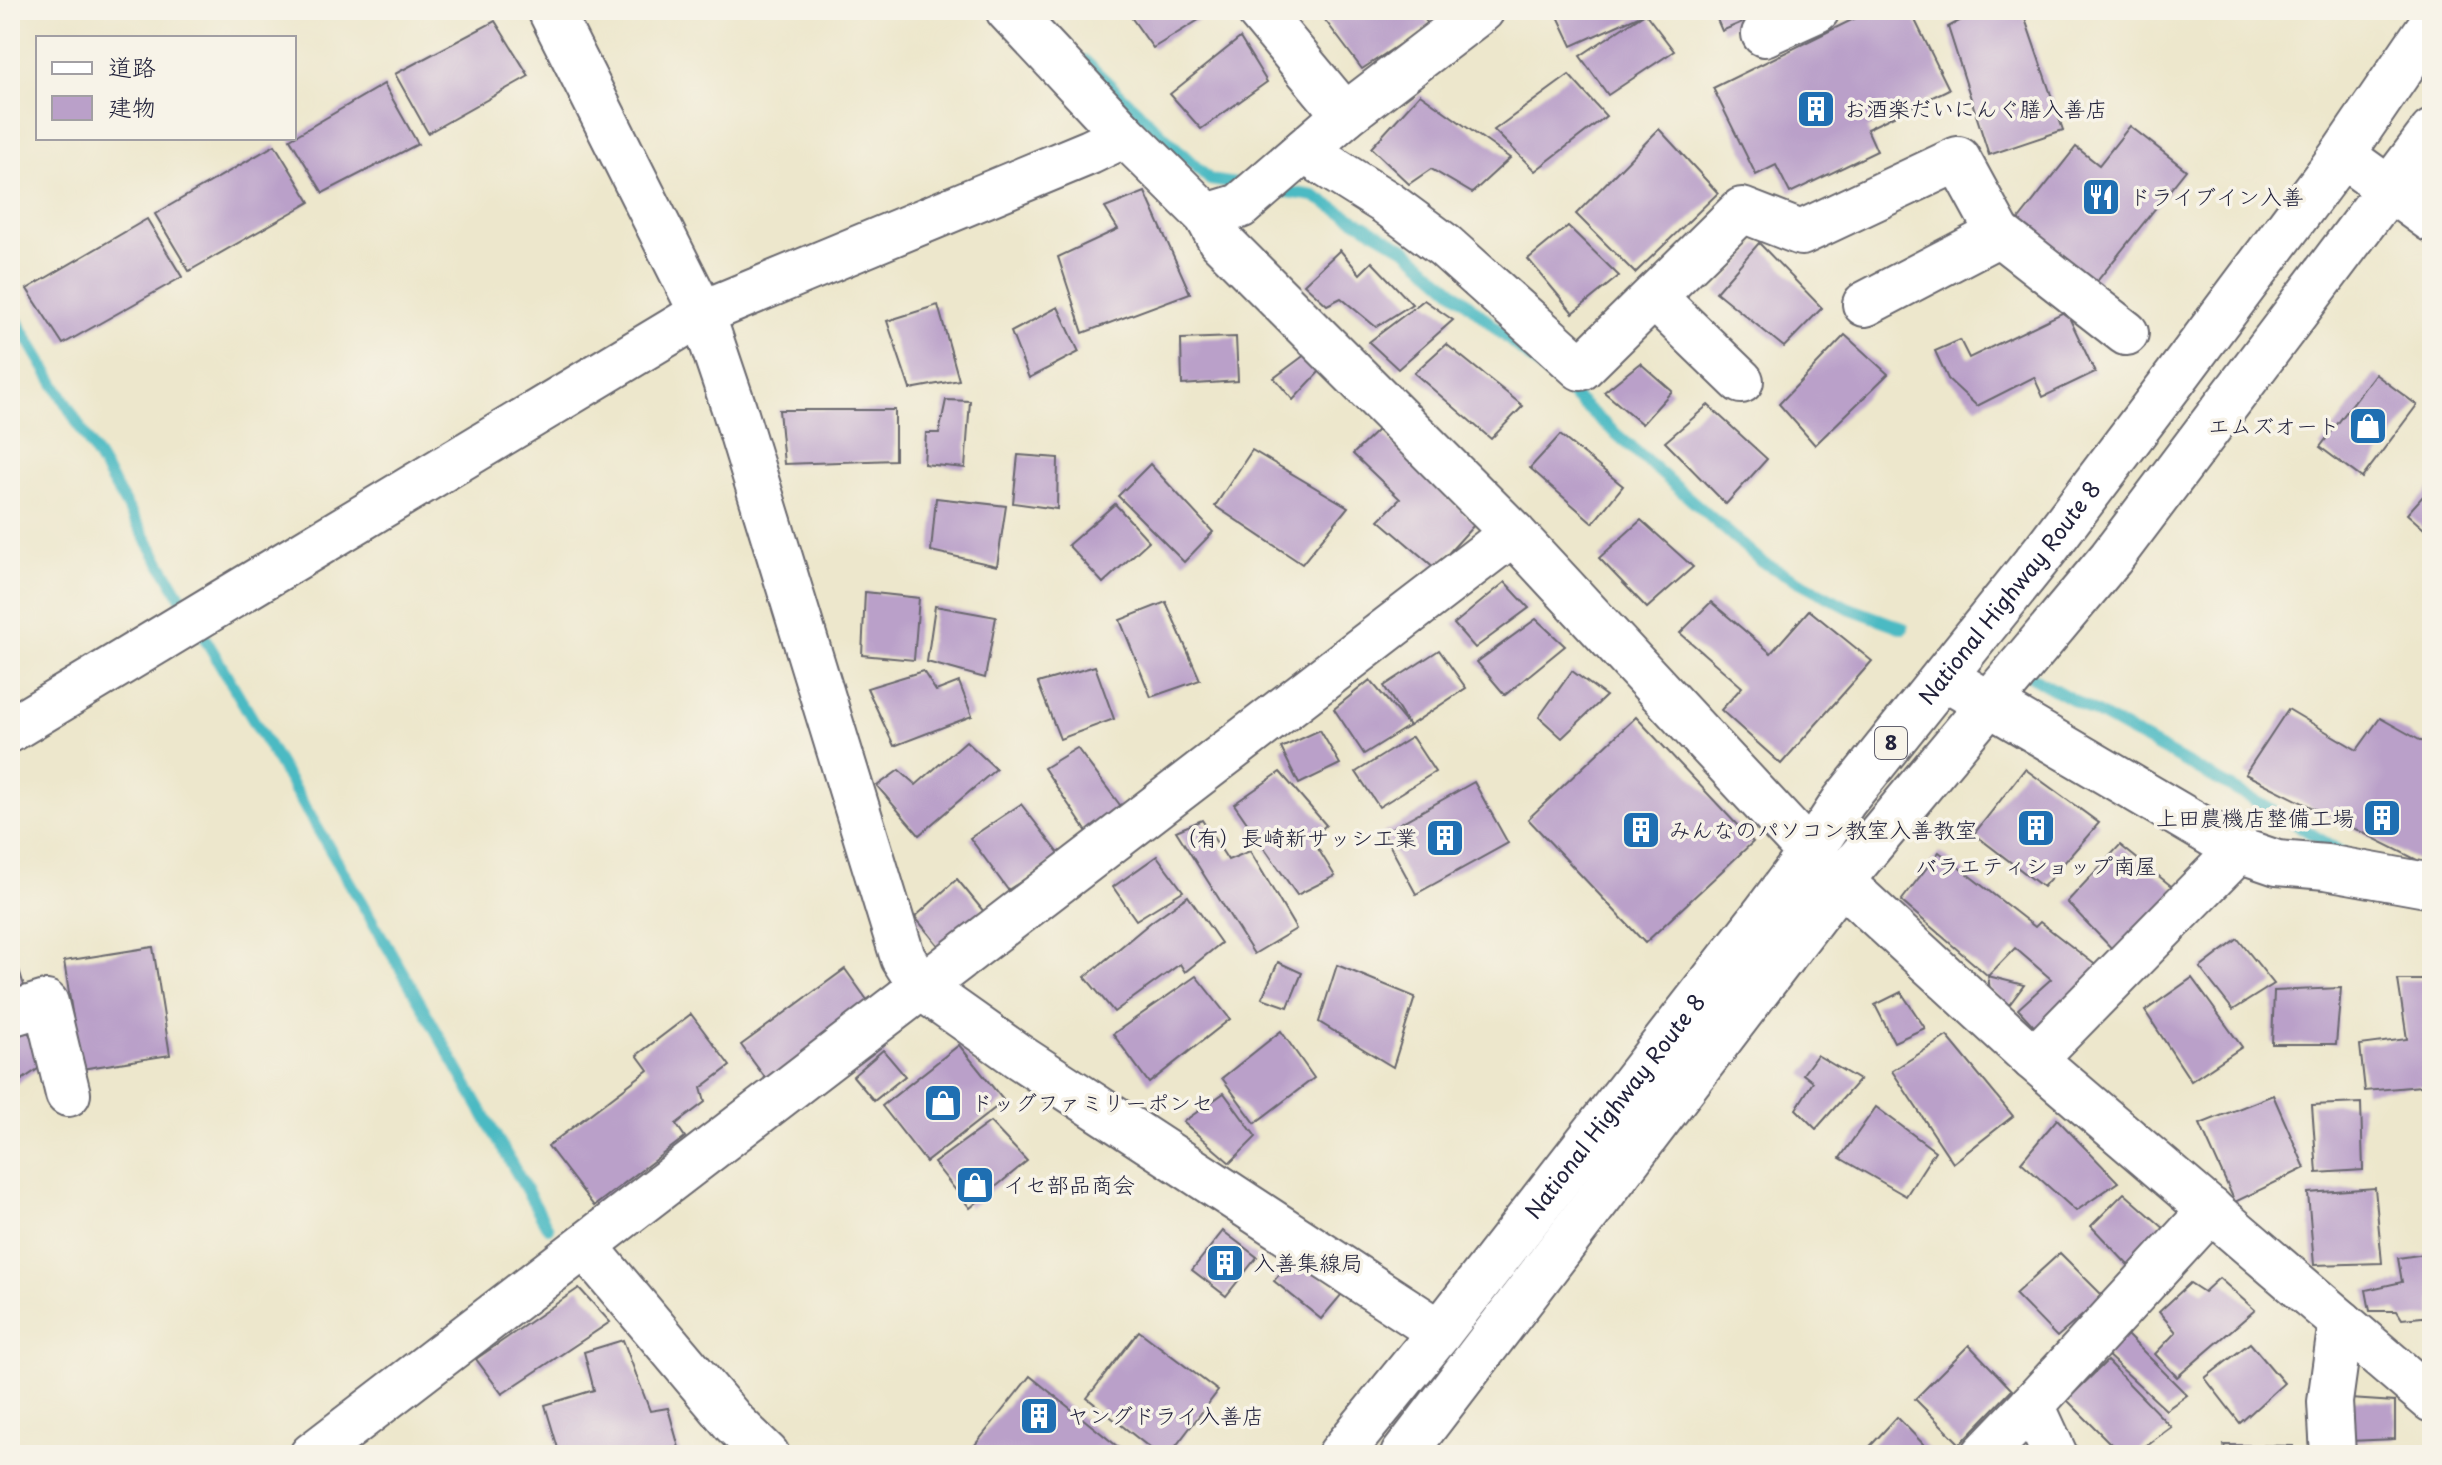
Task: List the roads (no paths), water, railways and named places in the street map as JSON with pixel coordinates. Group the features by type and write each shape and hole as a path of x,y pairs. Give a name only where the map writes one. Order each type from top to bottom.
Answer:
{"main road":[{"path":"550,10 702,313 903,958 922,988 1018,1056 1440,1332"},
{"path":"1008,10 1125,135 1207,216 1220,240 1513,533 1825,868 2034,1059 2432,1400"},
{"path":"1207,216 1240,206 1345,115 1482,10"},
{"path":"1764,34 1817,10"},
{"path":"1263,12 1345,115"},
{"name":"National Highway Route 8","path":"1403,1455 1825,868 1844,801 2046,549 2342,155 2432,23"},
{"name":"National Highway Route 8","path":"1340,1455 1825,868 2111,558 2432,132"},
{"path":"10,730 702,313 1125,135"},
{"path":"1304,151 1387,203 1445,246 1581,368 1742,210 1801,233 1958,159 1999,234 2126,333"},
{"path":"2342,155 2432,220"},
{"path":"1865,304 1999,234"},
{"path":"1654,297 1741,381"},
{"path":"312,1455 1513,533"},
{"path":"1944,677 2239,850 2277,863 2326,867 2432,886"},
{"path":"2034,1059 2239,850"},
{"path":"10,1014 46,1003 68,1094"},
{"path":"1984,1455 2211,1210"},
{"path":"585,1246 734,1423 767,1455"},
{"path":"2333,1455 2330,1402 2341,1322"},
{"path":"2032,1405 2055,1455"}],"waterway":[{"path":"1084,60 1210,180 1249,186"},
{"path":"1275,190 1314,196 1407,250 1762,562 1849,608 1903,628"},
{"path":"10,309 409,983 548,1228"},
{"path":"2030,676 2286,818 2344,854"}],"place":[{"name":"お酒楽だいにんぐ膳入善店","path":"1816,109"},
{"name":"ドライブイン入善","path":"2101,197"},
{"name":"エムズオート","path":"2368,426"},
{"name":"上田農機店整備工場","path":"2382,818"},
{"name":"バラエティショップ南屋","path":"2036,828"},
{"name":"みんなのパソコン教室入善教室","path":"1641,830"},
{"name":"（有）長崎新サッシ工業","path":"1445,838"},
{"name":"ドッグファミリーポンセ","path":"943,1103"},
{"name":"イセ部品商会","path":"975,1185"},
{"name":"入善集線局","path":"1225,1263"},
{"name":"ヤングドライ入善店","path":"1039,1416"}]}
